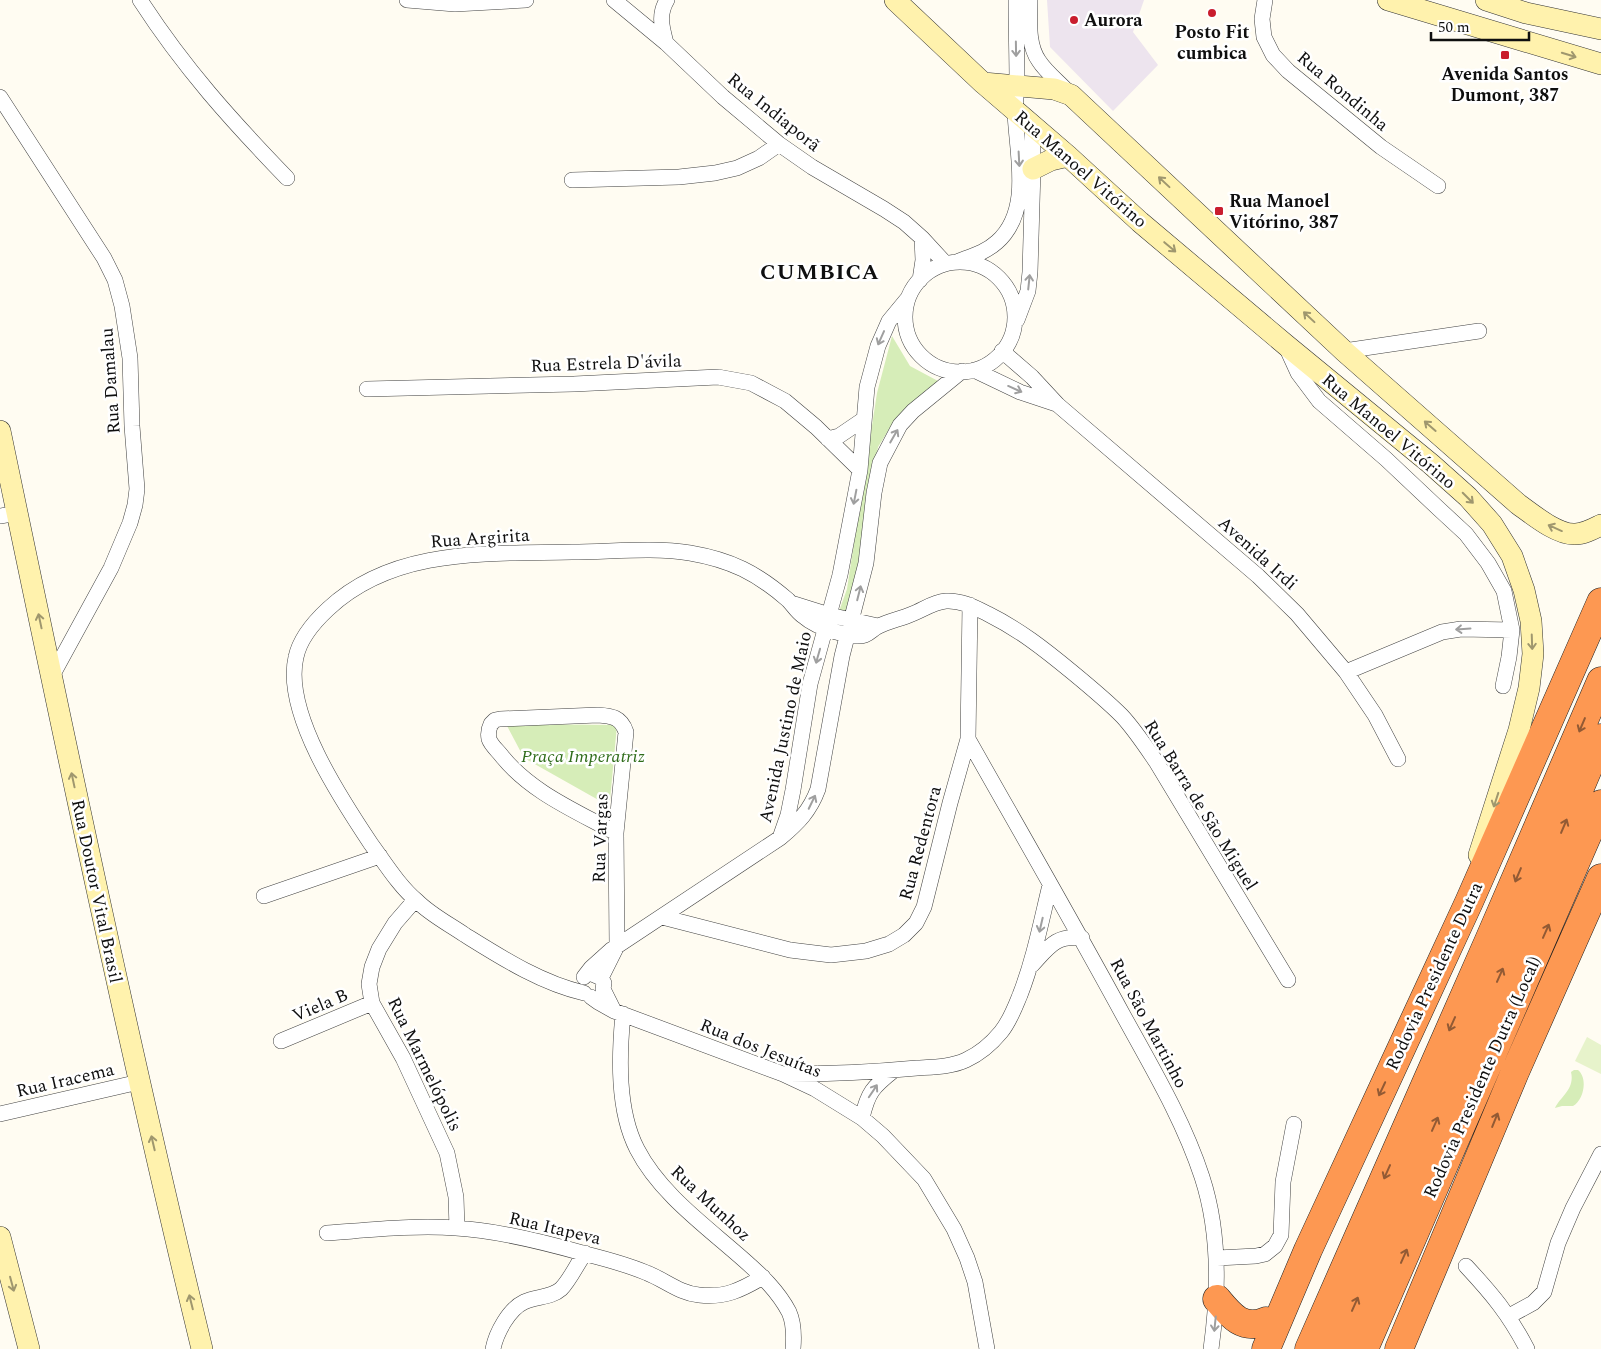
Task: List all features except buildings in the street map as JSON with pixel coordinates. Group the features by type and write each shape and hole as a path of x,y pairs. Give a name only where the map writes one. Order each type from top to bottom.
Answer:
{"highway":[{"name":"Rodovia Presidente Dutra","path":"1266,1349 1308,1250 1469,902 1601,602"},
{"name":"Rodovia Presidente Dutra","path":"1309,1349 1601,681"},
{"path":"1335,1349 1510,954 1601,738"},
{"name":"Rodovia Presidente Dutra (Local)","path":"1364,1349 1601,804"},
{"path":"1399,1349 1515,1072 1601,878"},
{"path":"1374,1349 1401,1309 1477,1165"},
{"path":"1244,1349 1266,1321 1308,1250"},
{"path":"1217,1299 1236,1319 1246,1324 1256,1325 1266,1321"}],"main road":[{"name":"Rua Manoel Vitórino","path":"895,0 983,84 1068,156 1140,222 1431,464 1468,497 1492,524 1512,556 1524,590 1532,621 1533,654 1529,688 1519,730 1481,846 1469,902"},
{"path":"1388,0 1601,64"},
{"path":"1486,0 1526,13 1601,29"},
{"name":"Rua Manoel Vitórino","path":"983,84 1054,89 1071,95 1344,351 1518,504 1543,522 1558,530 1573,534 1591,530 1601,525"},
{"path":"1033,169 1051,160 1068,156"},
{"name":"Rua Doutor Vital Brasil","path":"0,431 9,515 52,676 139,1082 202,1349"},
{"path":"0,1237 29,1349"}],"street":[{"path":"140,0 162,34 194,76 226,115 286,178"},
{"path":"407,0 455,4 526,0"},
{"name":"Rua Indiaporã","path":"614,0 666,43 723,97 779,144 812,167 884,209 952,263"},
{"path":"666,43 660,22 667,0"},
{"path":"1016,0 1017,86 1015,111 1020,162 1019,191 1014,215 1007,229 997,242 981,253 928,272 908,298 905,311 905,324 910,340 921,356 938,368 955,372 968,371 994,360 1007,346 1014,329 1028,291 1030,272 1033,169 1032,125"},
{"name":"Rua Manoel Vitórino","path":"1030,0 1030,37 1034,51 1039,62 1071,95"},
{"name":"Rua Rondinha","path":"1265,0 1262,18 1264,37 1273,55 1288,71 1381,147 1438,186"},
{"name":"Rua Damalau","path":"0,97 104,258 115,280 122,306 130,358 132,426 137,489 135,505 130,523 111,568 52,676"},
{"path":"572,180 679,178 715,173 752,162 779,144"},
{"path":"920,280 923,260 922,238"},
{"path":"952,263 979,265 994,273 1005,285 1013,301 1014,329"},
{"name":"Avenida Justino de Maio","path":"780,838 793,790 810,684 840,575 860,470 867,387 878,346 889,321 908,298"},
{"path":"1344,351 1479,331"},
{"path":"1286,345 1298,373 1319,401 1386,459 1466,534 1488,563 1504,591 1512,630 1503,686"},
{"name":"Avenida Irdi","path":"1002,351 1032,377 1058,404 1258,576 1297,614 1346,672 1374,715 1398,758"},
{"name":"Avenida Justino de Maio","path":"780,838 804,817 818,789 842,656 866,563 874,493 880,463 900,426 913,411 968,371"},
{"name":"Avenida Irdi","path":"968,371 1020,392 1058,404"},
{"name":"Rua Estrela D'ávila","path":"367,390 574,384 718,377 750,383 784,401 860,470"},
{"path":"828,439 840,436 864,419"},
{"name":"Rua Argirita","path":"415,900 380,856 347,809 323,766 300,710 294,678 296,656 304,638 316,619 340,598 366,581 392,570 422,561 473,554 686,552 735,564 758,577 791,602 802,616 850,627"},
{"name":"Rua Barra de São Miguel","path":"850,627 864,636 878,626 945,601 970,605 1030,638 1101,697 1127,722 1157,763 1288,980"},
{"name":"Rua Redentora","path":"662,917 790,950 830,955 866,951 889,944 904,935 916,923 924,907 968,739 970,605"},
{"path":"1346,672 1442,632 1461,629 1512,630"},
{"name":"Rua Vargas","path":"616,833 553,799 527,781 509,765 494,747 490,740 490,724 500,719 613,716 620,720 626,732 616,833 617,946"},
{"name":"Rua São Martinho","path":"968,739 1082,938 1184,1130 1202,1177 1211,1213 1216,1258 1217,1299 1211,1349"},
{"path":"591,986 617,946 780,838"},
{"path":"264,896 380,856"},
{"path":"783,1074 844,1074 946,1066 976,1054 1002,1031 1013,1013 1031,966 1050,885"},
{"path":"415,900 436,916 505,959 544,979 591,986 618,1013"},
{"name":"Rua Marmelópolis","path":"415,900 395,923 379,949 372,968 369,984 372,1003 403,1058 447,1153 456,1197 457,1228"},
{"path":"687,900 699,926"},
{"path":"1031,966 1047,949 1061,938 1082,938"},
{"name":"Viela B","path":"281,1041 372,1003"},
{"name":"Rua dos Jesuítas","path":"618,1013 783,1074 829,1097 862,1118 897,1149 924,1179 954,1229 975,1282 987,1349"},
{"name":"Rua Munhoz","path":"618,1013 625,1112 636,1147 647,1167 667,1191 763,1277 780,1298 790,1313 794,1330 793,1349"},
{"path":"862,1118 870,1093 877,1084 893,1071"},
{"path":"829,1097 844,1074"},
{"name":"Rua Iracema","path":"0,1114 139,1082"},
{"path":"1216,1258 1264,1254 1275,1246 1281,1235 1283,1182 1294,1124"},
{"path":"1509,1316 1533,1303 1544,1292 1558,1243 1573,1208 1601,1154"},
{"name":"Rua Itapeva","path":"327,1233 415,1228 457,1228 509,1236 585,1253 647,1273 682,1291 694,1294 715,1296 729,1294 743,1289 763,1277"},
{"path":"493,1349 495,1340 513,1311 525,1302 554,1293 561,1288 585,1253"},
{"path":"1466,1266 1509,1316 1527,1349"}],"shaded area":[{"path":"1047,0 1144,0 1133,32 1158,65 1113,111 1050,47"}],"green space":[{"path":"892,336 910,366 938,381 896,418 878,447 857,589 847,617 838,614 847,589 877,393"},
{"name":"Praça Imperatriz","path":"506,724 617,725 610,800 602,802 524,758"},
{"path":"1587,1037 1601,1045 1601,1074 1575,1061"},
{"path":"1578,1070 1583,1078 1584,1083 1580,1099 1573,1106 1555,1108 1569,1088 1572,1078 1571,1072"}],"place":[{"name":"Posto Fit cumbica","path":"1212,13"},
{"name":"Aurora","path":"1074,20"},
{"name":"Avenida Santos Dumont, 387","path":"1505,55"},
{"name":"Rua Manoel Vitórino, 387","path":"1219,211"}],"district":[{"name":"CUMBICA","path":"820,271"}]}
